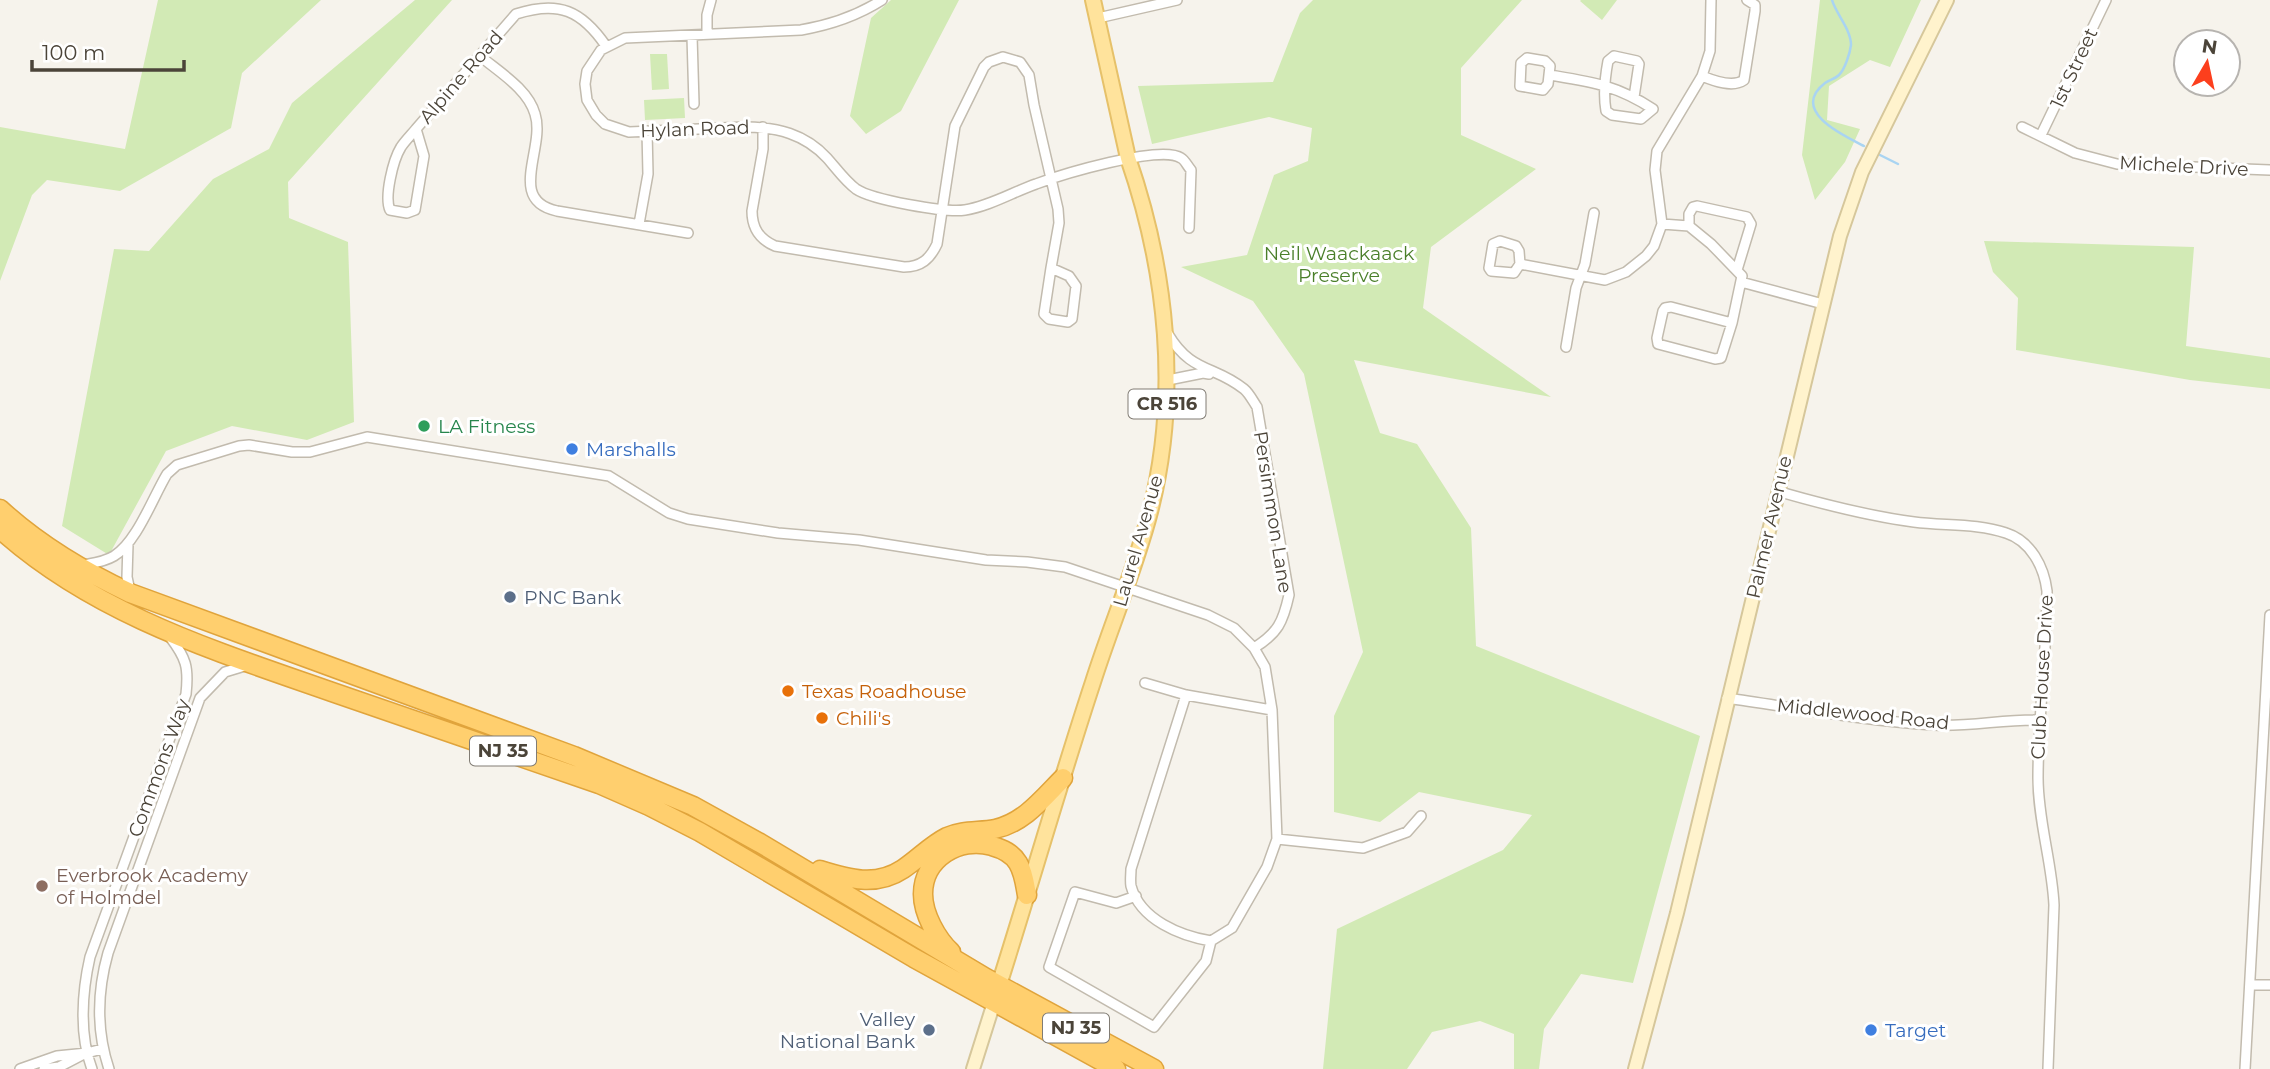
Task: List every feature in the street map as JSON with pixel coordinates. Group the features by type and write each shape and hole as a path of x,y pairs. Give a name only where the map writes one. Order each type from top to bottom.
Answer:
{"highway":[{"name":"NJ 35","path":"0,509 25,530 78,566 130,593 611,770 693,806 761,843 967,966 997,993 1116,1069"},
{"name":"NJ 35","path":"0,529 41,563 71,583 120,611 167,632 599,784 649,806 700,832 914,958 997,993 1154,1069"},
{"path":"761,843 807,866 848,879 870,880 885,877 903,869 949,836 995,829 1014,822 1063,778"},
{"path":"967,966 946,947 932,926 924,904 924,881 937,859 946,851 965,844 987,844 1005,850 1018,863 1027,895"}],"main road":[{"name":"Laurel Avenue","path":"997,993 1093,681 1126,589 1158,478 1165,432 1168,380 1166,331 1149,239 1093,0"}],"street":[{"path":"707,34 707,15 711,0"},
{"path":"607,46 625,38 815,28 856,15 882,0"},
{"path":"1098,18 1177,0"},
{"path":"1521,264 1605,280 1626,272 1654,246 1662,224 1655,170 1657,151 1702,76 1710,51 1711,0"},
{"path":"1702,76 1712,81 1736,84 1744,80 1755,11 1755,5 1746,0"},
{"name":"Palmer Avenue","path":"1635,1069 1680,900 1840,236 1856,185 1947,0"},
{"name":"1st Street","path":"2041,135 2106,0"},
{"name":"Alpine Road","path":"416,129 424,156 415,210 407,213 390,210 387,201 395,159 400,148 416,129 516,14 528,6 542,2 562,4 580,12 607,46"},
{"path":"692,36 694,104"},
{"name":"Hylan Road","path":"607,46 596,55 587,71 586,93 591,108 601,120 615,129 629,132 763,127 789,132 808,142 825,156 850,185 865,195 961,210 1051,179 1128,158 1168,154 1180,157 1191,170 1189,228"},
{"path":"480,56 524,93 534,110 538,135 530,187 542,206 557,212 688,233"},
{"path":"1550,75 1605,84 1634,97 1653,109 1640,119 1608,113 1605,107 1605,84 1610,58 1614,56 1637,61 1639,69 1634,97"},
{"path":"763,127 752,221 760,237 775,246 914,267 923,263 933,253 939,236 955,125 959,115 984,67 996,58 1010,57 1026,69 1059,223 1051,268 1044,314 1049,319 1068,321 1072,319 1076,286 1069,276 1051,268"},
{"name":"Michele Drive","path":"2022,127 2075,153 2117,164 2270,170"},
{"path":"639,224 648,174 647,131"},
{"path":"1689,226 1689,214 1693,207 1697,206 1747,217 1751,224 1737,270"},
{"path":"1566,347 1576,288 1585,264 1594,213"},
{"path":"1662,224 1689,226 1742,276 1731,323 1721,358 1715,359 1658,344 1657,338 1665,308 1671,307 1731,323"},
{"path":"1500,241 1516,246 1520,251 1521,264 1511,274 1492,271 1489,268 1493,244 1500,241"},
{"path":"1741,282 1823,304"},
{"name":"Persimmon Lane","path":"1166,331 1188,360 1245,389 1257,407 1289,595 1284,616 1272,637 1254,648"},
{"path":"1168,380 1203,373 1224,378"},
{"path":"78,566 101,562 115,556 128,544 167,474 177,466 244,446 310,452 367,437 609,476 669,513 688,519 778,533 859,540 986,560 1045,564 1095,576 1126,589 1208,615 1234,628 1254,648 1265,667 1272,710 1277,839 1267,867 1232,928 1212,941 1206,961 1154,1027 1049,967 1075,892 1116,903 1136,896"},
{"name":"Club House Drive","path":"1777,491 1886,518 1978,527 2006,533 2025,545 2039,563 2048,591 2038,778 2039,812 2053,883 2054,905 2048,1069"},
{"path":"128,544 127,577 130,593"},
{"path":"2245,1069 2266,785 2270,615"},
{"name":"Commons Way","path":"92,1069 87,1053 85,994 90,957 186,694 188,675 184,656 167,632"},
{"name":"Commons Way","path":"109,1069 102,1049 99,1018 104,969 200,698 226,672 253,664"},
{"path":"1145,683 1186,695 1272,710"},
{"path":"1186,695 1131,869 1131,886 1143,909 1160,921 1189,937 1212,941"},
{"name":"Middlewood Road","path":"1727,698 1809,712 1932,725 2011,719 2041,720"},
{"path":"1277,839 1363,848 1407,832 1421,816"},
{"path":"2250,985 2270,985"},
{"name":"Laurel Avenue","path":"973,1069 997,993"},
{"path":"20,1069 57,1056 102,1049"},
{"path":"44,1069 59,1067 87,1053"}],"green space":[{"path":"158,0 321,0 242,73 231,128 120,191 47,180 32,195 0,281 0,127 125,149"},
{"path":"415,0 452,0 288,182 289,218 348,242 354,422 307,440 232,426 166,451 109,555 62,526 114,249 149,251 213,179 269,149 292,103"},
{"path":"891,0 959,0 901,111 866,134 850,116 871,18"},
{"name":"Neil Waackaack Preserve","path":"1313,0 1522,0 1461,68 1461,135 1536,169 1431,247 1423,308 1551,397 1354,360 1380,433 1417,444 1471,528 1476,646 1700,736 1633,983 1581,974 1544,1029 1539,1069 1514,1069 1514,1034 1480,1021 1432,1032 1407,1069 1323,1069 1337,929 1503,850 1532,815 1419,792 1380,822 1334,812 1334,716 1363,652 1304,374 1253,301 1181,267 1247,255 1274,175 1308,161 1312,128 1269,117 1152,144 1138,86 1273,82 1300,13"},
{"path":"1581,0 1617,0 1602,20"},
{"path":"1820,0 1921,0 1890,67 1870,60 1829,86 1827,120 1860,129 1845,162 1815,200 1802,155"},
{"path":"650,54 667,54 669,89 652,90"},
{"path":"684,98 685,118 645,120 644,100"},
{"path":"1984,241 2194,247 2186,346 2270,358 2270,389 2190,380 2016,350 2018,298 1993,272"}],"waterway":[{"path":"1832,0 1849,33 1851,45 1841,72 1836,78 1825,83 1816,93 1813,103 1816,113 1833,129 1864,146"},
{"path":"1880,155 1898,164"}],"place":[{"name":"LA Fitness","path":"424,426"},
{"name":"Marshalls","path":"572,449"},
{"name":"PNC Bank","path":"510,597"},
{"name":"Texas Roadhouse","path":"788,691"},
{"name":"Chili's","path":"822,718"},
{"name":"Everbrook Academy of Holmdel","path":"42,886"},
{"name":"Valley National Bank","path":"929,1030"},
{"name":"Target","path":"1871,1030"}]}
